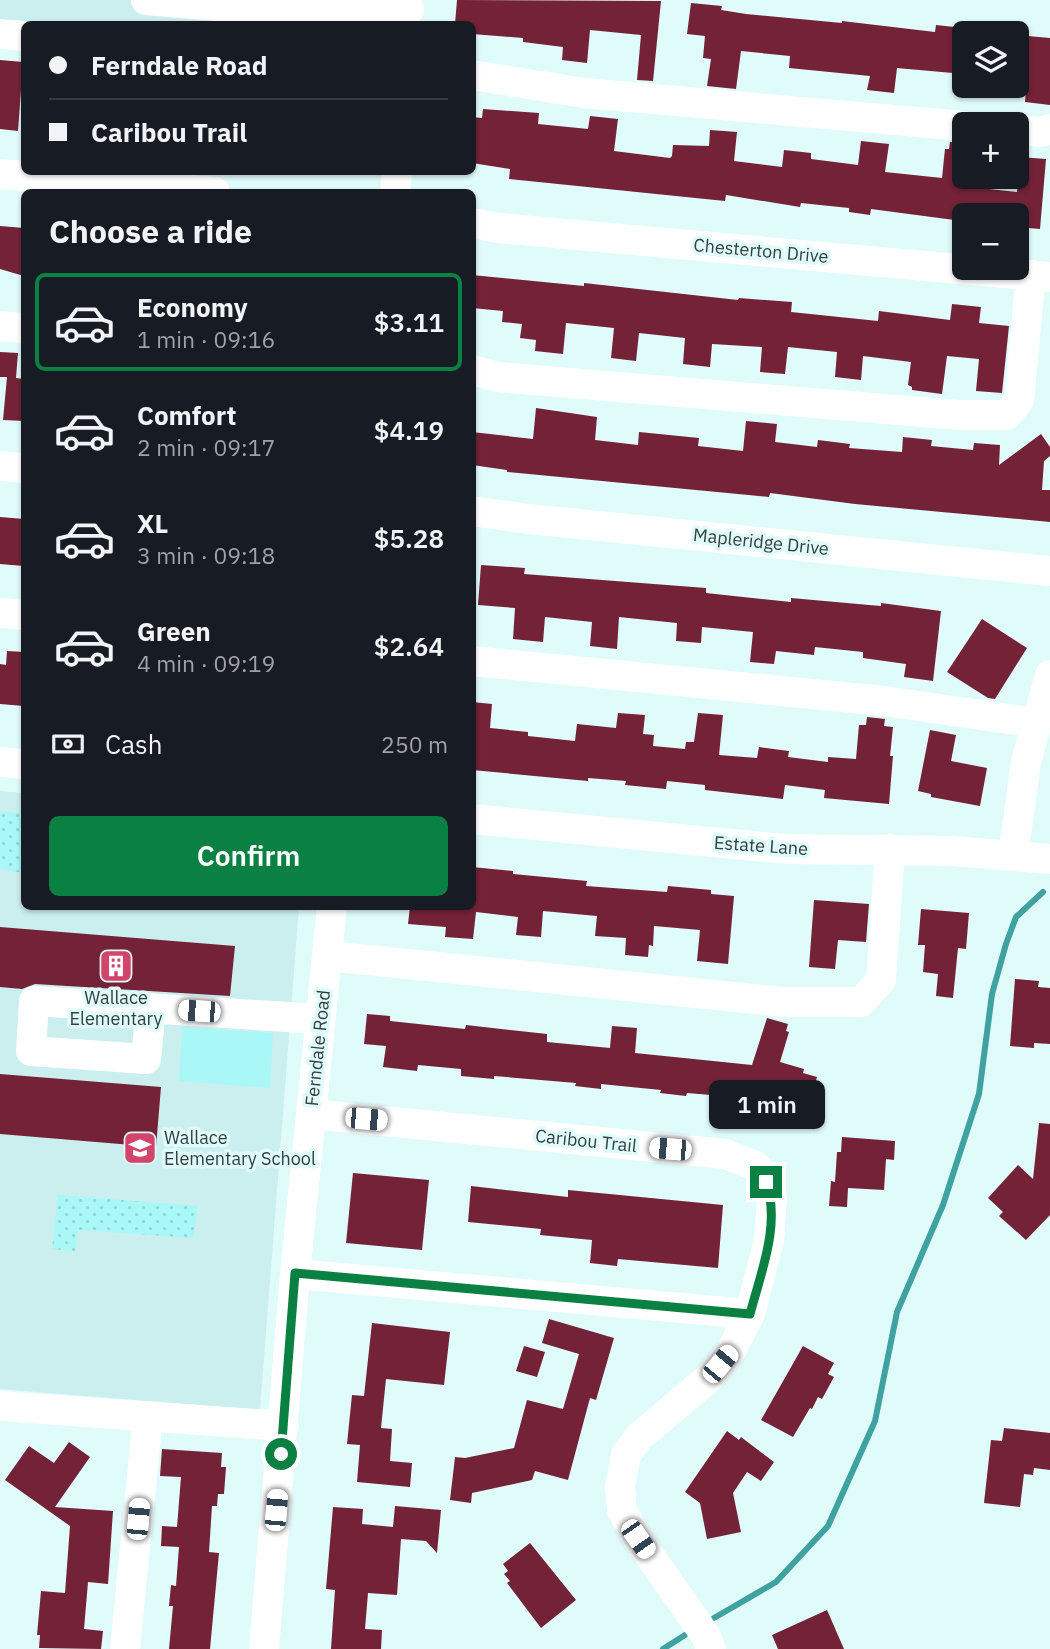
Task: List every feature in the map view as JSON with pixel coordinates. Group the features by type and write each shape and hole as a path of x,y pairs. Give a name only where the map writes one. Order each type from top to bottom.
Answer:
{"street":[{"path":"146,0 308,13 409,11"},
{"path":"0,34 21,36"},
{"path":"476,76 584,93 952,125"},
{"path":"1029,131 1050,130"},
{"path":"0,174 179,189"},
{"name":"Chesterton Drive","path":"476,224 498,228 1040,276"},
{"path":"476,371 498,377 958,415 1007,415 1019,400 1040,276"},
{"path":"0,326 21,328"},
{"path":"0,466 21,468"},
{"name":"Mapleridge Drive","path":"476,512 1050,571"},
{"path":"0,613 21,615"},
{"path":"476,661 884,701 1036,723"},
{"path":"1013,856 1026,762 1050,675"},
{"path":"0,762 21,764"},
{"name":"Estate Lane","path":"476,819 785,849 890,849 1050,859"},
{"path":"328,956 784,1002 861,1002 881,981 890,849"},
{"name":"Ferndale Road","path":"264,1649 295,1273 332,910"},
{"path":"151,1008 320,1018"},
{"name":"Caribou Trail","path":"311,1114 725,1154 756,1166 772,1199 769,1240 750,1314 731,1351 709,1378 639,1437 626,1455 620,1486 622,1510 638,1539 706,1636 712,1649"},
{"path":"295,1273 750,1314"},
{"path":"0,1406 284,1426"},
{"path":"125,1649 148,1416"}],"shaded area":[{"path":"0,0 378,0 379,21 21,21 21,25 0,25"},
{"name":"Wallace Elementary School","path":"0,791 21,793 21,910 299,910 260,1410 0,1389"},
{"path":"0,811 21,814 21,872 0,869"},
{"path":"182,1027 273,1033 270,1088 179,1081"},
{"path":"58,1195 198,1206 193,1238 78,1230 75,1251 52,1249"}],"building":[{"path":"457,0 661,1 653,81 637,80 641,35 590,30 587,63 562,60 563,47 523,42 523,38 476,34 476,21 455,21"},
{"path":"691,3 722,6 721,10 746,14 842,21 935,32 936,25 952,27 952,73 897,68 894,93 867,90 870,76 789,68 790,56 741,51 736,89 707,86 711,59 703,58 705,36 687,34"},
{"path":"1029,36 1050,38 1050,105 1025,102 1025,98 1029,98"},
{"path":"0,60 21,62 18,131 0,129"},
{"path":"483,109 539,113 538,124 588,129 590,116 618,119 614,151 670,158 673,145 709,146 710,130 737,132 734,161 782,167 784,150 811,153 811,159 858,165 861,141 889,144 885,172 942,178 945,149 949,149 952,142 952,189 1017,192 1017,189 1029,189 1029,158 1046,159 1040,229 1029,228 1029,203 952,203 952,220 871,209 870,215 849,212 849,208 801,203 800,207 726,195 725,201 509,179 510,169 476,164 476,117 482,118"},
{"path":"0,226 21,228 21,275 0,269"},
{"path":"476,275 584,286 584,283 738,300 792,302 791,312 878,321 879,311 950,320 952,304 981,307 979,323 1009,326 1002,393 976,391 979,359 947,356 942,394 912,390 908,385 911,362 863,356 861,380 835,377 837,352 788,347 785,374 760,372 762,347 712,344 710,367 683,364 685,338 639,333 636,361 611,358 614,328 566,323 563,354 535,351 536,340 520,338 522,324 502,322 503,311 476,308"},
{"path":"0,352 18,353 16,378 21,379 21,421 3,420 7,377 0,377"},
{"path":"536,408 597,417 595,440 638,445 639,432 699,438 698,446 743,451 746,421 777,424 775,442 817,447 818,440 850,444 849,448 902,452 903,437 932,440 931,446 973,450 974,443 1000,445 999,465 1041,434 1050,447 1050,456 1044,461 1042,490 1050,490 1050,522 855,504 770,493 769,497 507,472 476,466 476,432 533,439"},
{"path":"0,517 21,519 21,566 0,564"},
{"path":"481,565 525,568 524,574 706,588 706,593 791,602 791,598 881,606 881,603 941,611 933,681 904,677 906,664 863,658 863,652 815,647 814,655 776,651 774,664 750,662 753,632 702,627 701,643 676,641 677,623 619,617 617,649 590,646 592,622 545,617 543,642 513,639 515,608 478,605"},
{"path":"982,619 1027,648 995,699 988,698 947,672"},
{"path":"7,651 21,652 21,706 0,704 0,664 6,665"},
{"path":"476,702 492,704 490,728 528,732 528,736 575,741 577,724 616,728 618,713 645,715 643,734 654,735 653,746 685,749 686,742 694,742 698,713 723,715 719,755 757,758 759,747 789,751 788,757 828,762 828,757 856,759 859,725 866,725 867,717 885,719 884,726 893,727 889,804 824,798 825,790 785,785 783,799 705,790 705,785 667,781 666,789 625,785 626,781 588,778 588,781 476,770"},
{"path":"930,730 956,735 951,761 987,768 980,806 931,797 931,794 918,791"},
{"path":"476,867 587,881 586,886 667,892 668,886 711,890 711,894 734,896 728,964 697,961 700,930 654,926 653,946 649,945 648,957 625,955 626,938 595,936 597,916 543,911 541,937 516,935 518,917 476,912 473,939 445,937 446,927 408,924 410,910 476,910"},
{"path":"814,900 869,904 866,942 838,940 835,969 809,967"},
{"path":"921,909 969,913 966,949 958,948 953,998 936,996 938,974 923,972 925,945 918,945"},
{"name":"Wallace Elementary","path":"0,927 235,946 230,996 35,984 22,989 0,987"},
{"path":"1015,979 1039,981 1038,987 1050,988 1050,1044 1034,1043 1034,1048 1010,1046"},
{"path":"367,1014 390,1016 390,1021 465,1029 466,1025 547,1034 547,1042 610,1048 612,1026 637,1028 635,1053 752,1065 767,1018 788,1024 786,1031 789,1032 780,1062 804,1069 803,1073 817,1077 806,1115 724,1092 723,1096 687,1093 686,1096 660,1093 661,1090 601,1084 601,1089 575,1086 576,1083 461,1076 461,1069 418,1065 417,1071 383,1067 386,1046 364,1044"},
{"name":"Wallace Elementary","path":"0,1074 161,1087 156,1147 0,1134"},
{"path":"1039,1123 1050,1124 1050,1215 1026,1240 999,1216 1003,1212 988,1198 1018,1165 1033,1179"},
{"path":"842,1137 895,1141 894,1160 886,1159 884,1190 848,1188 847,1207 829,1206 831,1181 835,1182 837,1152 841,1152"},
{"path":"353,1173 429,1180 422,1250 346,1243"},
{"path":"471,1186 568,1197 568,1190 723,1205 718,1268 618,1259 617,1266 590,1263 592,1240 540,1235 541,1229 468,1222"},
{"path":"549,1319 614,1338 596,1400 590,1398 568,1480 535,1471 532,1480 472,1493 471,1503 450,1500 455,1457 465,1458 514,1448 527,1400 563,1409 579,1354 542,1343"},
{"path":"372,1323 450,1332 444,1385 386,1379 381,1428 392,1429 390,1461 412,1463 410,1487 357,1482 360,1445 347,1444 352,1395 364,1396"},
{"path":"524,1346 545,1352 537,1377 516,1371"},
{"path":"803,1346 834,1363 828,1374 834,1377 822,1399 818,1397 793,1437 761,1420"},
{"path":"1004,1428 1050,1433 1050,1470 1034,1468 1033,1475 1024,1474 1020,1507 984,1503 991,1440 1002,1441"},
{"path":"727,1431 739,1440 741,1437 774,1462 761,1481 747,1472 733,1493 741,1532 707,1539 700,1503 685,1492"},
{"path":"69,1442 90,1457 55,1507 113,1511 108,1584 88,1582 84,1629 103,1631 101,1649 39,1648 40,1635 37,1635 41,1591 65,1593 70,1526 5,1480 29,1446 54,1463"},
{"path":"162,1449 222,1453 221,1467 226,1467 224,1494 218,1494 217,1506 212,1506 209,1552 219,1553 210,1649 169,1649 173,1606 169,1606 171,1585 176,1586 179,1547 161,1546 162,1526 177,1527 181,1477 160,1476"},
{"path":"395,1506 441,1510 437,1553 426,1541 401,1539 397,1595 368,1593 365,1629 382,1630 381,1649 331,1649 335,1590 326,1589 333,1507 363,1509 362,1524 393,1527"},
{"path":"530,1543 576,1600 541,1628 507,1583 510,1581 504,1574 508,1571 503,1564"},
{"path":"827,1610 844,1649 778,1649 772,1635"}],"waterway":[{"path":"714,1618 776,1582 828,1526 875,1421 897,1312 943,1205 979,1094 992,994 1006,944 1016,917 1043,892"},
{"path":"663,1649 685,1635"}],"place":[{"name":"Wallace Elementary","path":"116,966"},
{"name":"Wallace Elementary School","path":"140,1148"}],"route":[{"path":"281,1454 295,1273 750,1314 769,1240 772,1199 766,1182"}]}
